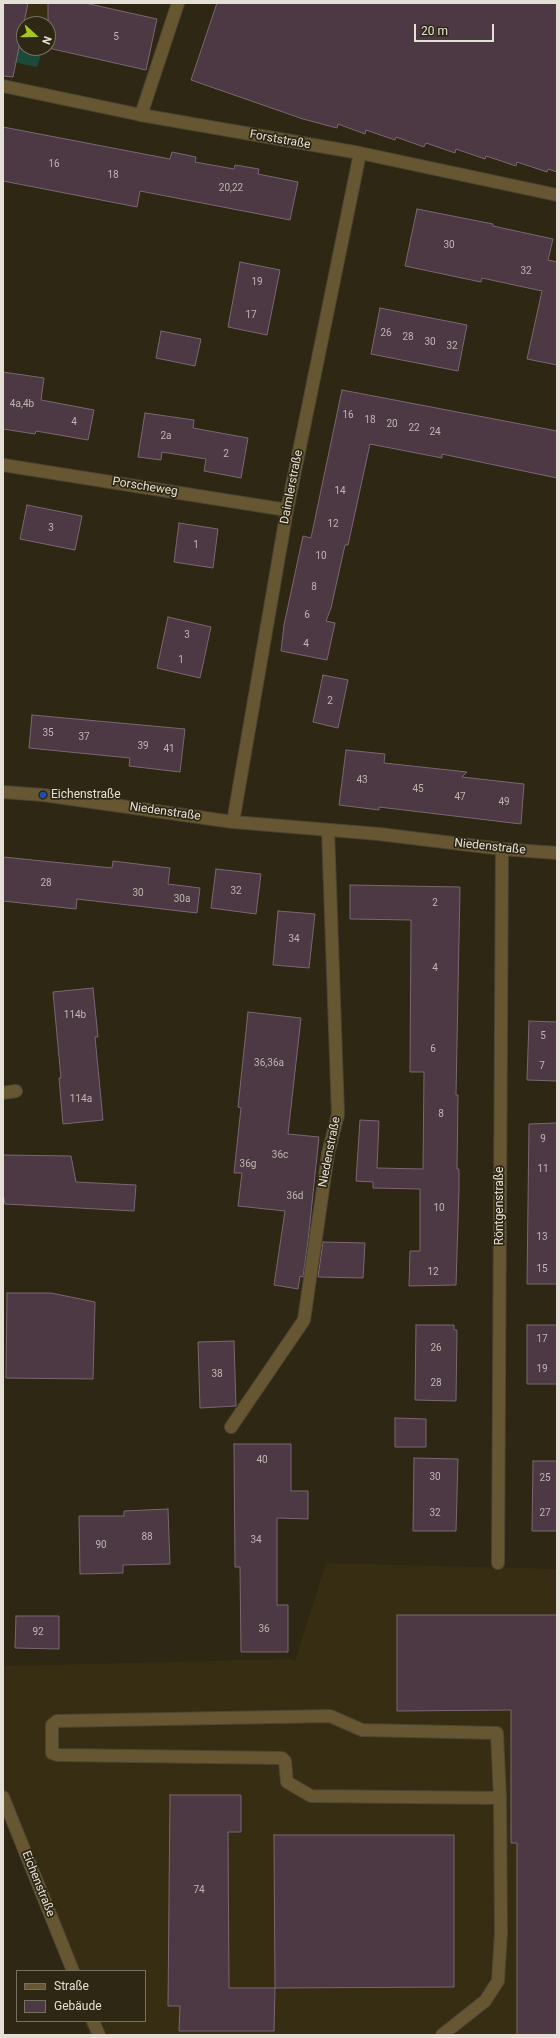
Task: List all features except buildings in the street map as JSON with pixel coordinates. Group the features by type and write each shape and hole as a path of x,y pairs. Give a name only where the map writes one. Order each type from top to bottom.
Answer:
{"street":[{"path":"141,115 178,3"},
{"name":"Forststraße","path":"3,86 141,115 360,154 557,195"},
{"name":"Daimlerstraße","path":"233,822 287,510 360,154"},
{"name":"Porscheweg","path":"3,465 287,510"},
{"name":"Niedenstraße","path":"3,792 43,795 233,822 328,830 502,849 557,853"},
{"name":"Niedenstraße","path":"231,1427 304,1320 328,1154 338,1114 328,830"},
{"name":"Röntgenstraße","path":"498,1562 502,849"},
{"path":"3,1093 16,1091"},
{"path":"442,2035 485,2001 498,1981 501,1933 500,1798 497,1732 362,1730 330,1716 57,1720 52,1725 52,1752 58,1755 282,1758 285,1760 287,1782 311,1796 500,1798"},
{"name":"Eichenstraße","path":"3,1797 73,1970"},
{"path":"93,2022 99,2035"}],"shaded area":[{"path":"3,3 58,3 52,16 16,16 16,56 40,56 37,67 3,60"},
{"path":"326,1563 557,1569 557,2035 89,2035 84,2022 146,2022 146,1970 66,1970 3,1795 3,1666 290,1659 295,1661"}],"green space":[{"path":"3,38 16,42 16,56 41,56 37,67 3,60"}],"place":[{"name":"Eichenstraße","path":"43,795"}]}
